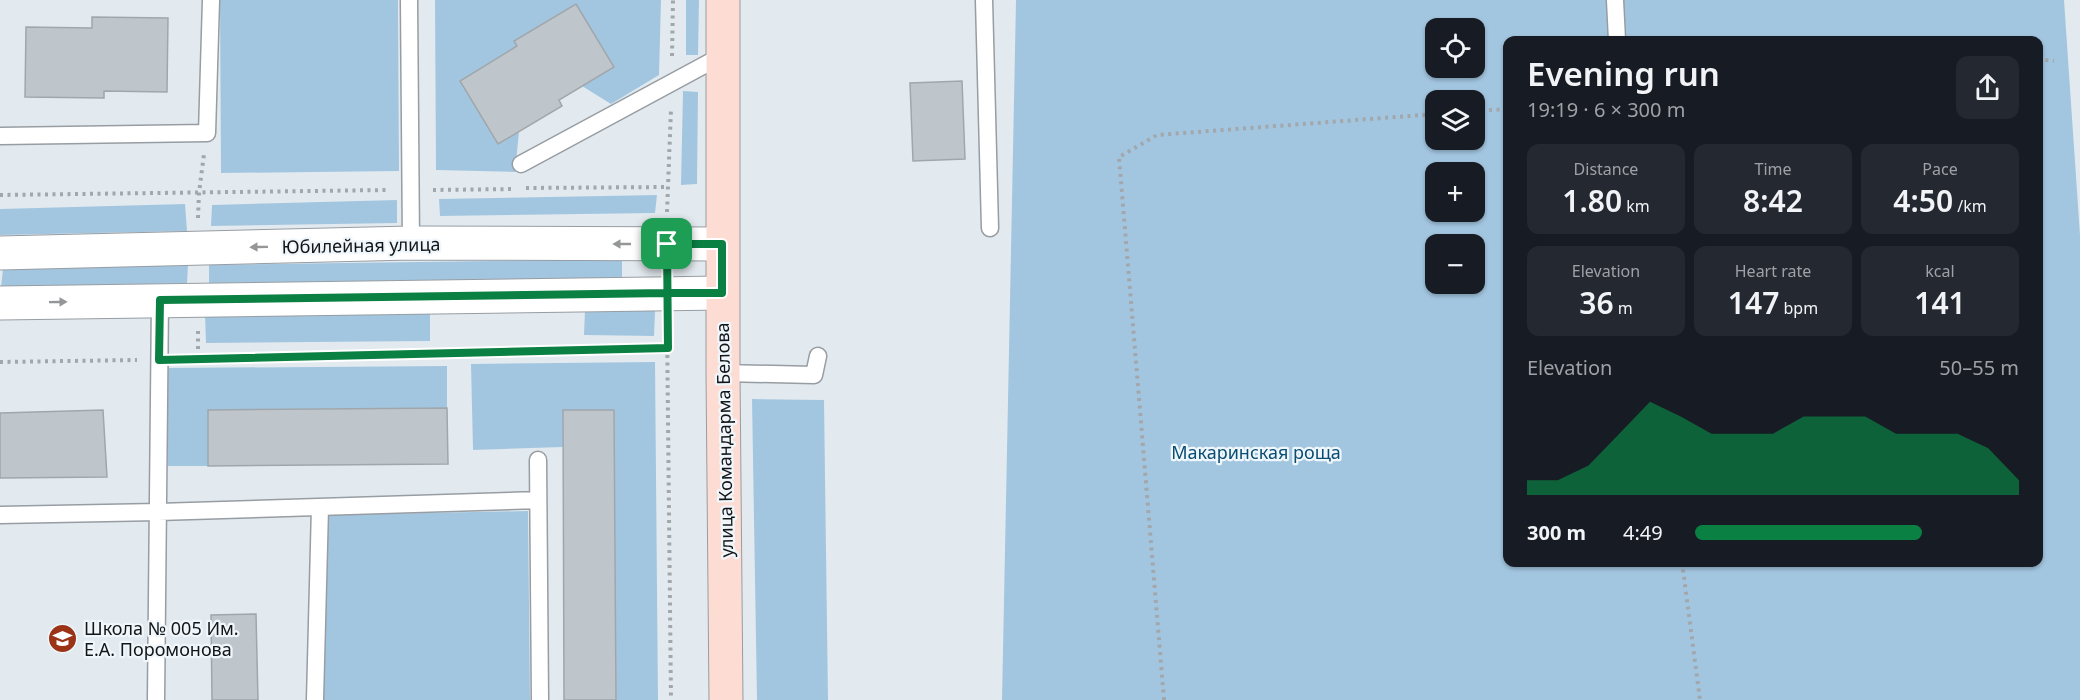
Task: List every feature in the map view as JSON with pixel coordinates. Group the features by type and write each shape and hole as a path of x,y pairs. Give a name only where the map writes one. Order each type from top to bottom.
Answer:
{"main road":[{"name":"улица Командарма Белова","path":"723,0 722,293 726,700"}],"street":[{"name":"Юбилейная улица","path":"0,253 411,243 722,244"},
{"path":"0,303 722,293"}],"lane":[{"path":"0,136 207,133 211,0"},
{"path":"409,0 411,243"},
{"path":"984,0 990,228"},
{"path":"1615,0 1617,36"},
{"path":"521,164 723,55"},
{"path":"156,700 160,300"},
{"path":"723,373 814,375 818,356"},
{"path":"538,459 540,700"},
{"path":"0,515 538,500"},
{"path":"315,700 320,507"}],"path":[{"path":"667,244 673,0"},
{"path":"2043,60 2054,61"},
{"path":"1485,110 1503,109"},
{"path":"1164,700 1119,158 1157,135 1425,115"},
{"path":"0,195 667,187"},
{"path":"667,293 671,700"},
{"path":"0,362 668,348"},
{"path":"1683,567 1701,700"}],"green space":[{"path":"220,0 398,0 399,171 221,173"},
{"path":"435,0 661,0 659,75 611,104 582,86 614,67 576,4 515,41 517,46 460,81 498,144 519,132 515,172 436,170"},
{"path":"686,0 699,0 698,55 686,55"},
{"name":"Макаринская роща","path":"1016,0 2064,0 2080,235 2080,700 1002,700"},
{"path":"683,91 698,92 697,184 681,185"},
{"path":"657,195 655,213 440,216 439,199"},
{"path":"397,200 397,223 211,226 212,205"},
{"path":"185,204 187,231 0,235 0,209"},
{"path":"622,259 622,278 209,283 209,265"},
{"path":"188,265 187,283 1,288 3,269"},
{"path":"585,310 655,311 654,336 584,335"},
{"path":"430,311 430,341 206,343 205,314"},
{"path":"655,362 658,700 616,700 614,411 563,411 563,447 473,450 471,364"},
{"path":"447,366 447,408 208,410 208,466 168,466 167,368"},
{"path":"752,399 824,400 828,700 757,700"},
{"path":"528,511 530,700 323,700 328,515"}],"building":[{"path":"576,4 614,67 559,100 562,106 498,144 460,81 517,46 514,41"},
{"path":"92,17 168,18 167,92 104,91 104,98 25,97 26,27 92,28"},
{"path":"962,81 965,159 913,161 910,83"},
{"path":"447,408 448,464 208,466 208,410"},
{"path":"103,410 107,477 0,478 0,413"},
{"path":"563,410 614,410 616,700 564,700"},
{"path":"256,614 258,700 212,700 211,615"}],"place":[{"name":"Школа № 005 Им. Е.А. Поромонова","path":"63,638"}],"route":[{"path":"667,244 667,293 668,348 159,360 160,300 667,293 722,293 722,244 667,244"}]}
